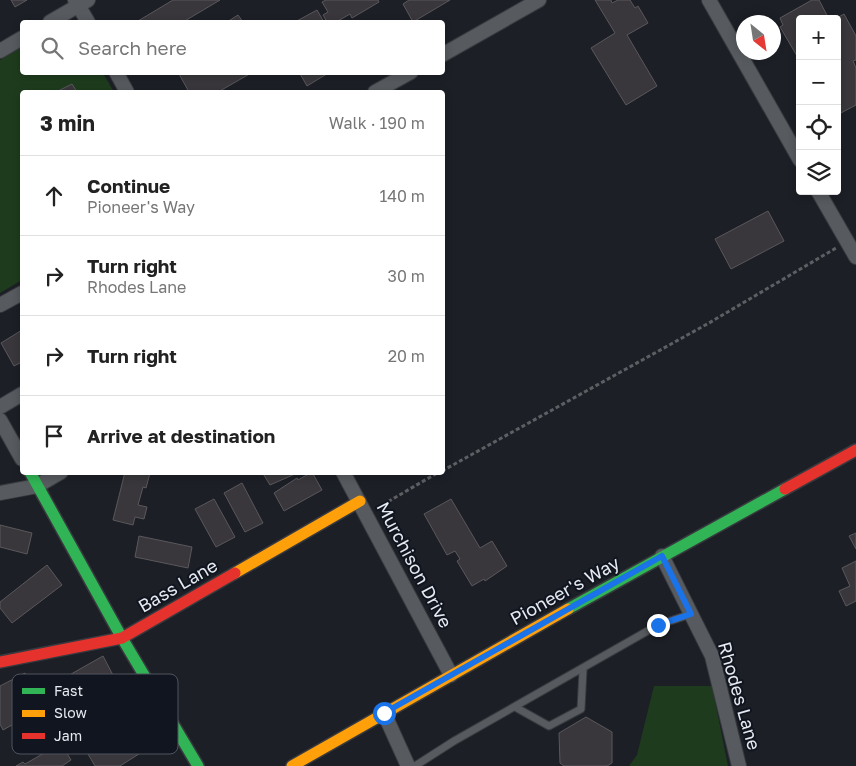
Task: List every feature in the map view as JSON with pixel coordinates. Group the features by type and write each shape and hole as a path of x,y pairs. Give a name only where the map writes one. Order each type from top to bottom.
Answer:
{"street":[{"path":"445,53 539,0"},
{"path":"710,0 796,153"},
{"path":"53,20 81,2 87,20"},
{"path":"0,52 20,39"},
{"path":"118,75 126,90"},
{"path":"379,90 406,75"},
{"path":"820,195 856,257"},
{"path":"0,306 20,294"},
{"path":"0,407 20,395"},
{"path":"0,420 20,456"},
{"name":"Pioneer's Way","path":"292,766 662,556 856,450"},
{"path":"32,475 143,674"},
{"path":"0,493 38,486 56,475"},
{"name":"Murchison Drive","path":"345,475 451,675"},
{"name":"Bass Lane","path":"0,662 122,638 360,501"},
{"name":"Rhodes Lane","path":"662,556 712,656 739,766"},
{"path":"384,713 408,766"},
{"path":"178,732 198,766"}],"lane":[{"path":"415,766 454,741 583,670 658,625 691,614"},
{"path":"515,708 549,726 581,708 583,670"}],"path":[{"path":"445,470 709,322 847,241"},
{"path":"367,514 436,475"}],"green space":[{"path":"20,48 20,75 104,75 113,90 20,90 20,281 0,293 0,60"},
{"path":"654,686 712,686 728,766 629,766 637,755"}],"building":[{"path":"11,0 27,0 15,7"},
{"path":"173,0 220,0 186,20 140,20"},
{"path":"326,0 378,0 379,2 352,18 350,14 340,20 326,20 323,15 328,12 322,2"},
{"path":"409,0 450,0 416,20 412,20 403,4"},
{"path":"595,0 611,0 612,3 618,0 630,0 635,8 638,6 648,23 627,35 657,86 626,105 591,48 615,33"},
{"path":"812,0 819,0 827,15 796,15 796,54 781,29 783,25 781,17"},
{"path":"317,10 323,20 299,20"},
{"path":"844,14 856,36 856,60 853,61 856,68 856,105 841,113 841,60 841,16"},
{"path":"238,15 242,20 230,20"},
{"path":"180,75 248,75 222,90 188,90"},
{"path":"301,75 325,75 307,86"},
{"path":"72,84 76,90 60,90"},
{"path":"768,211 784,241 731,269 715,239"},
{"path":"20,331 20,363 14,366 1,343"},
{"path":"124,475 149,475 146,488 143,487 138,505 147,507 144,519 135,517 133,525 113,520"},
{"path":"264,475 293,475 270,485"},
{"path":"307,475 314,475 322,490 284,511 274,493 297,478 298,480"},
{"path":"242,483 263,523 245,532 224,493"},
{"path":"214,499 235,537 216,547 195,509"},
{"path":"451,499 480,548 492,541 507,566 485,581 484,579 472,586 457,561 460,559 455,551 447,555 424,514"},
{"path":"0,525 32,533 27,554 0,547"},
{"path":"856,533 856,549 849,536"},
{"path":"139,536 192,547 188,568 135,557"},
{"path":"856,561 856,601 846,606 839,591 850,586 842,568"},
{"path":"47,565 62,585 12,623 0,608 0,602"},
{"path":"103,656 112,674 71,674"},
{"path":"12,680 12,725 3,730 0,724 0,686"},
{"path":"586,717 612,732 612,763 607,766 564,766 560,763 559,733"},
{"path":"42,754 67,754 71,760 62,766 16,766 23,762 25,764"},
{"path":"88,754 139,754 120,766 95,766"}],"traffic: fast":[{"path":"32,475 143,674"},
{"path":"568,609 785,489"},
{"path":"178,732 198,766"}],"traffic: slow":[{"path":"235,573 360,501"},
{"path":"292,766 568,609"}],"traffic: jam":[{"path":"785,489 856,450"},
{"path":"0,662 122,638 235,573"}],"route":[{"path":"384,713 662,556 691,614 658,625"}]}
